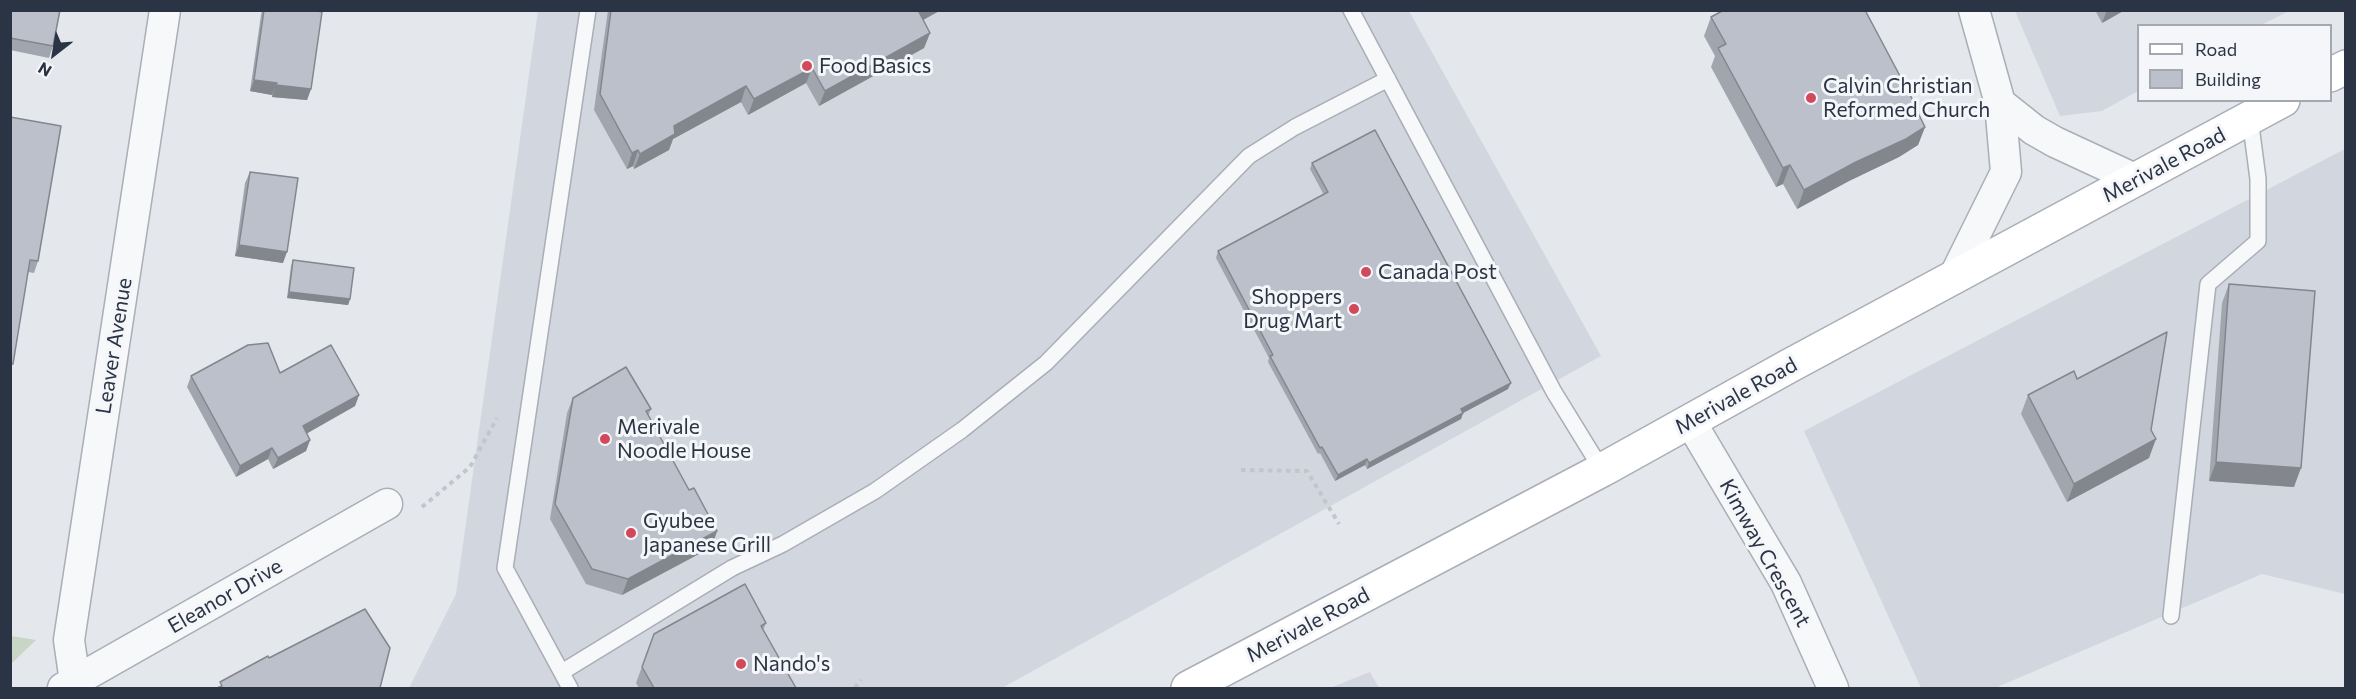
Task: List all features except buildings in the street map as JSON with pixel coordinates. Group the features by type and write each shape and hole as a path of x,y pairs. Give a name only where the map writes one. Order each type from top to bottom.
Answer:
{"main road":[{"path":"2332,74 2346,67"},
{"name":"Merivale Road","path":"1188,688 1602,470 2279,102"}],"street":[{"name":"Leaver Avenue","path":"69,685 69,640 165,10"},
{"path":"1953,279 2006,172 2000,103 1974,10"},
{"path":"2000,103 2044,136 2137,180"},
{"name":"Kimway Crescent","path":"1690,421 1786,583 1833,688"},
{"name":"Eleanor Drive","path":"69,685 387,504"}],"lane":[{"path":"570,688 505,568 588,10"},
{"path":"1352,10 1554,392 1602,470"},
{"path":"562,672 732,568 783,544 874,491 962,430 1046,363 1249,156 1295,127 1388,79"},
{"path":"2171,616 2208,284 2258,241 2258,180 2250,118"}],"path":[{"path":"387,504 408,518 470,467 497,418"},
{"path":"1241,470 1307,471 1340,524"},
{"path":"855,688 861,680"}],"shaded area":[{"path":"538,11 1409,11 1601,356 1002,688 409,688 456,594"},
{"path":"2015,11 2289,11 2263,24 2137,24 2137,92 2102,111 2060,116"},
{"path":"2345,149 2345,594 2262,574 1995,688 1921,688 1804,431"},
{"path":"1370,672 1379,688 1330,688"}],"green space":[{"path":"10,636 36,640 11,664"}],"place":[{"name":"Food Basics","path":"807,66"},
{"name":"Calvin Christian Reformed Church","path":"1811,98"},
{"name":"Canada Post","path":"1366,272"},
{"name":"Shoppers Drug Mart","path":"1354,309"},
{"name":"Merivale Noodle House","path":"605,439"},
{"name":"Gyubee Japanese Grill","path":"631,533"},
{"name":"Nando's","path":"741,664"}]}
